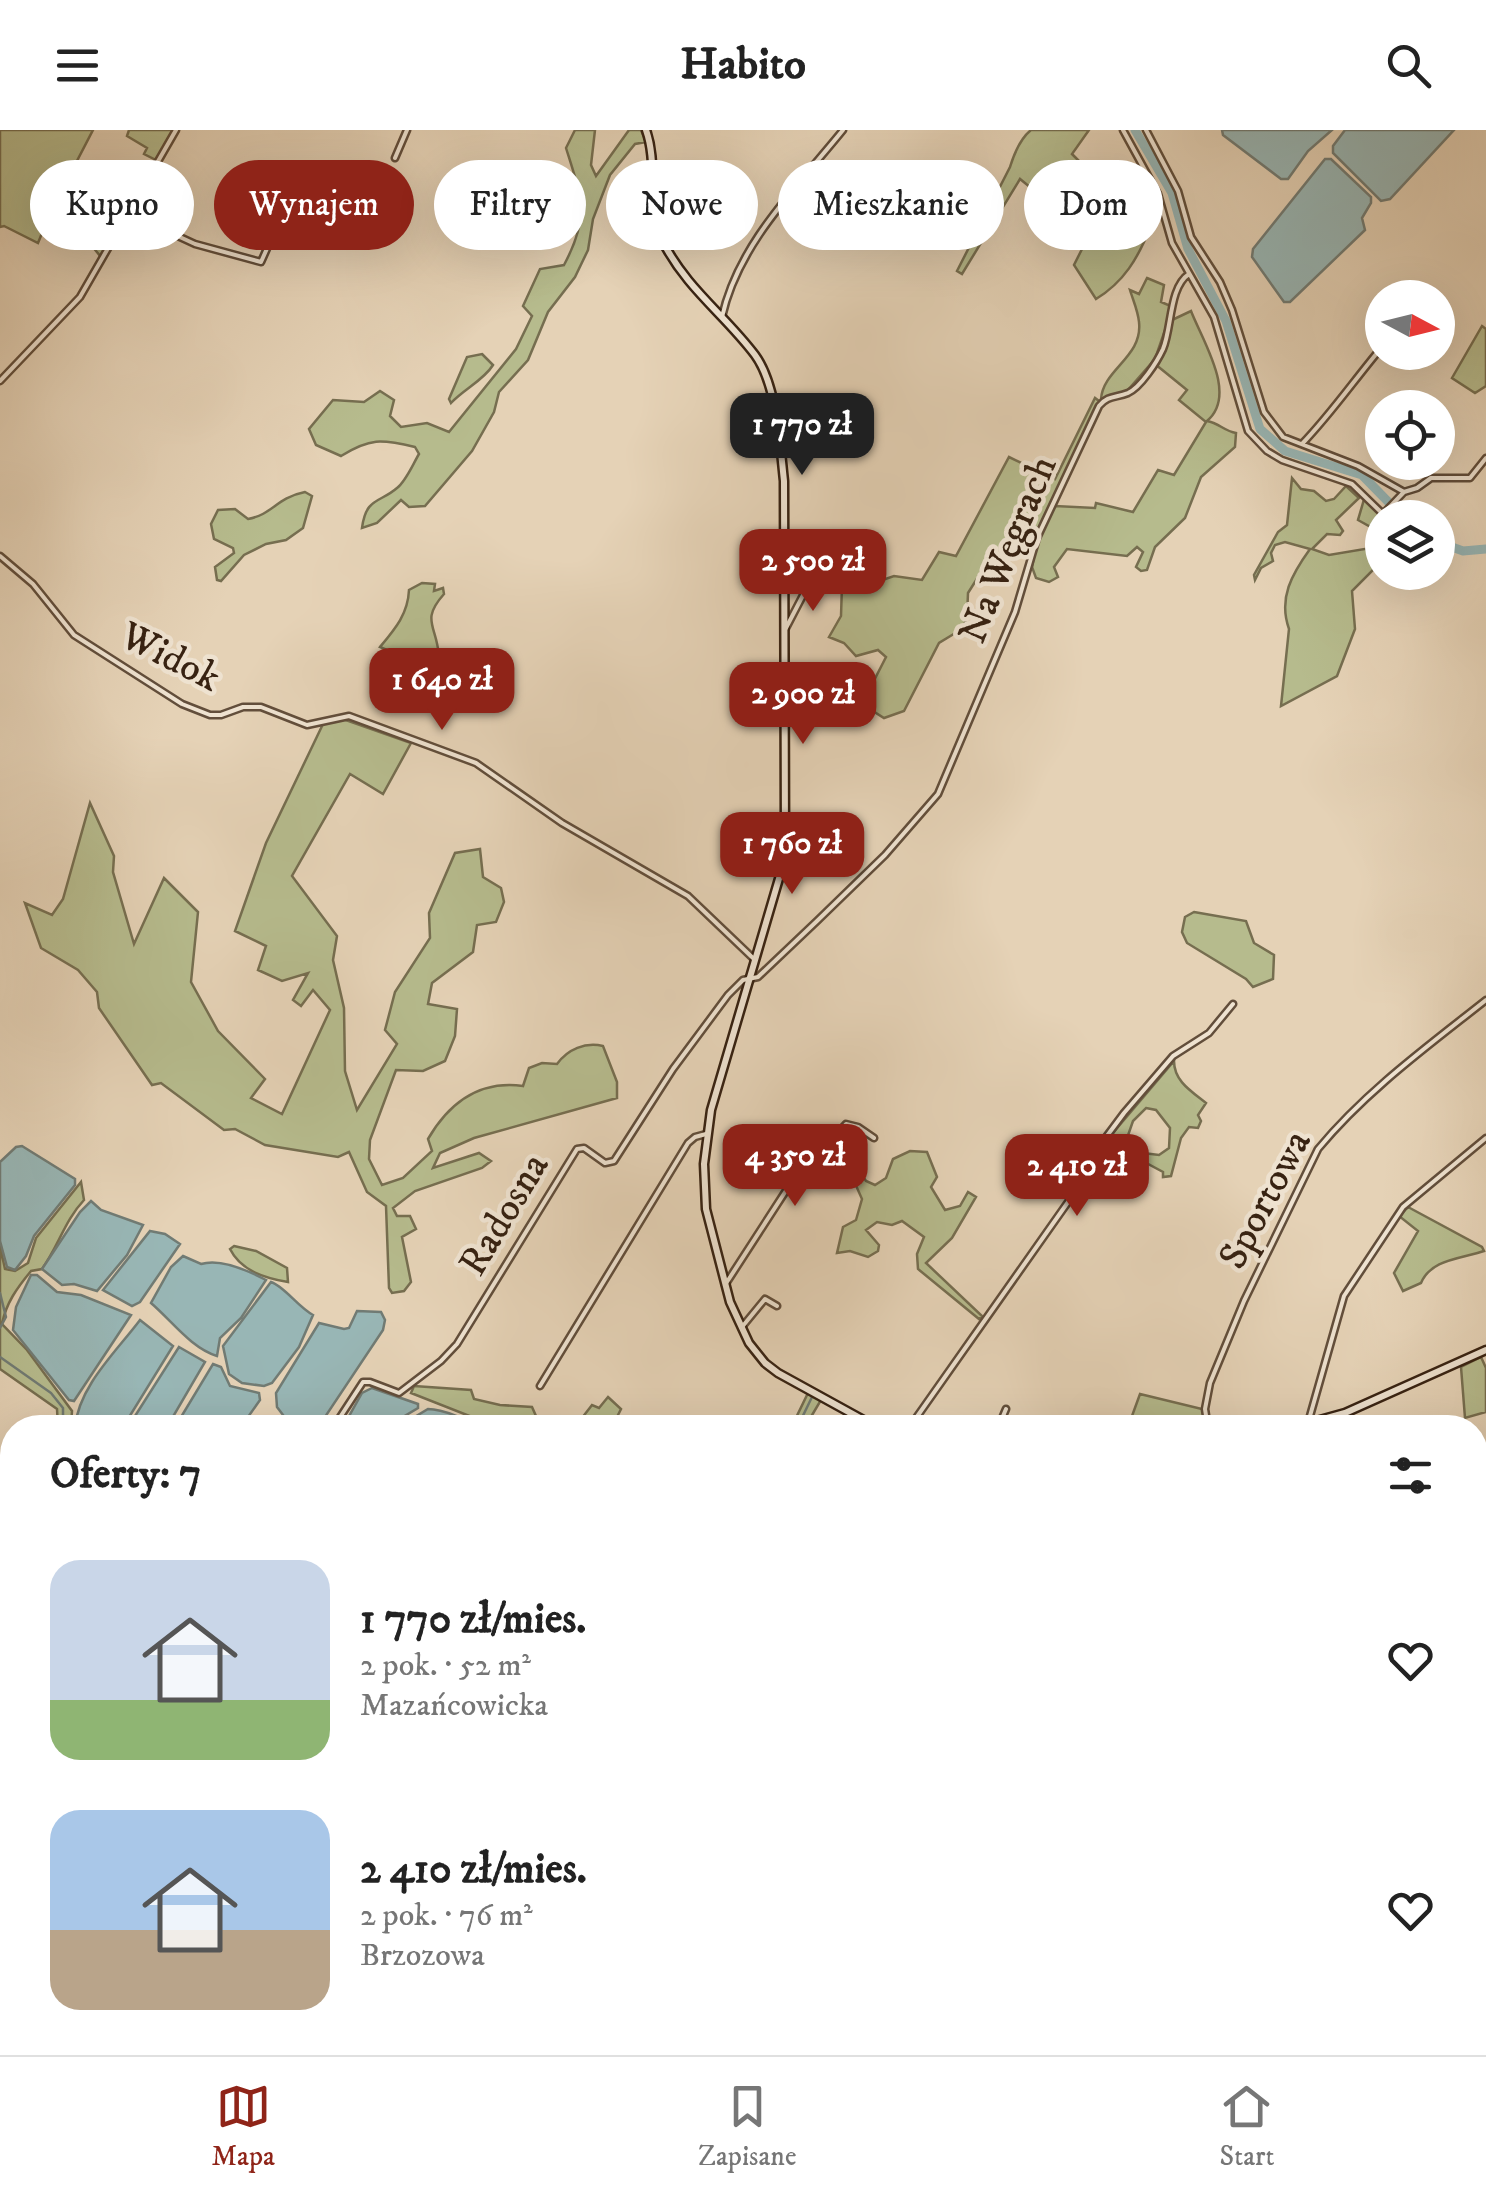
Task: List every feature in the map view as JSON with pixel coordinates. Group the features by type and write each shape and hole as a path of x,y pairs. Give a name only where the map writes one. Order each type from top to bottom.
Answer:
{"street":[{"path":"160,160 176,130"},
{"path":"395,158 407,130"},
{"path":"646,130 654,161 652,206 661,238 702,299 757,358 778,431 784,482 783,866 706,1134 705,1198 725,1284 741,1329 765,1363 778,1373 854,1415"},
{"path":"721,319 740,264 843,130"},
{"path":"1124,130 1158,194 1172,243 1214,317 1248,431 1282,460 1352,484 1370,500"},
{"path":"1146,130 1178,191 1191,236 1220,282 1232,310 1268,420 1284,437 1358,466 1404,492"},
{"path":"0,381 80,296 108,250"},
{"path":"217,250 262,262 267,250"},
{"name":"Na Węgrach","path":"750,979 758,978 885,855 938,794 1024,588 1037,538 1099,406 1107,398 1135,388 1158,358 1179,284 1189,274"},
{"path":"1302,444 1323,424 1365,368"},
{"path":"1396,500 1431,478 1470,478 1486,458"},
{"name":"Widok","path":"0,556 33,584 74,635 182,704 221,715 252,705 307,725 349,716 476,763 562,823 688,896 755,960"},
{"path":"782,631 813,576"},
{"name":"Radosna","path":"341,1415 362,1382 399,1393 406,1391 457,1344 577,1149 584,1148 605,1163 614,1160 673,1069 728,995 750,979"},
{"name":"Sportowa","path":"1206,1415 1210,1382 1318,1149 1402,1066 1486,1000"},
{"path":"919,1415 1074,1195 1090,1160 1124,1113 1173,1056 1209,1033 1234,1004"},
{"path":"725,1284 788,1186 846,1124 874,1138"},
{"path":"540,1386 688,1143 695,1136 706,1134"},
{"path":"1310,1415 1344,1296 1404,1207 1486,1138"},
{"path":"741,1329 765,1299 777,1306"},
{"path":"1338,1415 1486,1350"},
{"path":"1003,1415 1006,1409"}],"green space":[{"path":"0,130 93,130 77,160 30,160 30,239 0,227"},
{"path":"129,130 173,130 158,160 144,154 147,148 127,136"},
{"path":"575,130 595,130 591,165 596,176 606,162 606,185 593,219 588,250 575,277 548,312 528,360 499,392 494,412 472,451 425,506 409,507 401,500 377,523 362,528 370,506 400,485 419,454 415,447 376,442 341,456 316,445 309,429 333,400 364,402 380,391 394,400 390,416 401,427 427,423 449,432 516,349 532,316 523,306 540,269 564,265 571,250 586,250 586,160 570,160 566,148"},
{"path":"629,130 641,130 646,142 635,144 622,160 607,160"},
{"path":"1031,130 1089,130 1072,154 1078,160 1024,160 1024,182 1020,179 1004,205 1004,179"},
{"path":"968,250 977,250 962,274 957,271"},
{"path":"1082,250 1140,250 1122,277 1096,299 1074,265"},
{"path":"1147,278 1164,285 1161,302 1173,307 1155,359 1127,391 1101,399 1108,379 1135,345 1139,322 1130,290 1139,294"},
{"path":"1191,311 1219,383 1216,410 1207,421 1236,433 1235,447 1201,477 1185,518 1155,547 1147,570 1136,567 1143,552 1137,547 1127,556 1067,549 1054,567 1058,577 1049,582 1036,578 1032,567 1036,546 985,566 968,593 967,618 962,629 939,643 904,711 884,718 862,704 886,657 878,650 856,656 844,643 829,637 841,616 842,585 865,586 894,576 922,580 939,552 956,556 1009,457 1055,479 1095,398 1099,401 1048,515 1055,506 1095,508 1096,503 1133,512 1158,470 1174,475 1206,422 1179,400 1187,390 1155,364 1163,354 1172,320"},
{"path":"1482,326 1486,329 1486,386 1475,393 1452,378"},
{"path":"482,354 493,365 451,403 449,399 467,357"},
{"path":"1292,478 1301,489 1314,491 1326,501 1334,499 1346,486 1359,498 1336,520 1343,531 1340,535 1327,534 1312,549 1329,555 1365,549 1365,578 1352,591 1355,629 1337,676 1281,706 1289,629 1286,597 1310,549 1285,542 1275,545 1273,561 1261,568 1255,580 1254,575 1278,532 1287,525"},
{"path":"305,492 312,496 303,528 286,540 244,555 221,581 217,580 215,567 234,553 233,548 214,539 211,524 218,510 235,509 248,519"},
{"path":"1365,496 1369,500 1365,500 1365,524 1358,520"},
{"path":"422,583 435,584 434,591 443,588 444,594 431,617 439,657 432,666 423,666 415,677 401,674 401,661 380,647 403,614 409,590"},
{"path":"343,719 411,743 383,794 350,774 292,876 337,936 333,960 344,1008 345,1071 357,1110 397,1044 385,1030 395,992 430,938 429,913 455,853 480,849 483,877 501,888 504,902 496,922 477,925 473,952 432,983 428,1004 457,1009 455,1036 445,1061 423,1071 396,1070 370,1140 369,1159 382,1185 403,1178 432,1151 428,1139 456,1105 493,1087 523,1086 529,1068 542,1063 557,1064 566,1054 583,1046 603,1046 617,1082 617,1098 474,1138 440,1153 433,1168 479,1153 491,1161 482,1168 415,1191 393,1208 397,1216 410,1216 416,1229 402,1237 411,1282 404,1291 392,1293 386,1206 367,1192 349,1152 338,1157 265,1145 235,1129 224,1130 161,1083 152,1085 99,1008 97,992 78,970 41,948 25,903 52,915 63,899 90,803 114,856 113,872 134,944 164,878 198,912 191,982 218,1031 265,1079 251,1098 282,1114 330,1010 313,990 301,1006 293,1000 308,973 282,981 258,970 266,946 235,931 266,843 323,724"},
{"path":"1194,912 1246,921 1254,943 1274,955 1273,979 1253,987 1187,943 1182,932 1185,917"},
{"path":"1174,1061 1180,1080 1206,1103 1198,1115 1198,1128 1189,1127 1181,1138 1171,1176 1163,1177 1163,1172 1133,1156 1101,1147","holes":["1146,1108 1156,1110 1170,1128 1169,1148 1159,1155 1143,1153 1126,1141 1133,1121"]},
{"path":"843,1146 866,1181 875,1185 886,1178 893,1159 910,1151 927,1152 937,1177 931,1187 945,1210 960,1206 968,1192 976,1197 952,1238 926,1263 982,1316 979,1319 918,1269 917,1254 924,1237 902,1221 892,1225 877,1222 866,1230 879,1245 878,1251 868,1257 850,1251 837,1253 843,1227 856,1220 862,1199 839,1147"},
{"path":"81,1182 84,1200 42,1269 31,1271 17,1290 2,1324 27,1350 72,1415 57,1415 57,1409 0,1369 0,1246 5,1269 15,1271 28,1263 36,1238"},
{"path":"1408,1207 1484,1251 1439,1264 1421,1283 1403,1291 1394,1273 1418,1231 1399,1216"},
{"path":"234,1246 256,1251 287,1268 288,1282 247,1268 230,1249"},
{"path":"1481,1357 1486,1368 1486,1412 1465,1415 1461,1367"},
{"path":"414,1386 471,1390 474,1399 532,1407 536,1415 467,1415 411,1393"},
{"path":"808,1393 821,1400 812,1415 797,1415"},
{"path":"1140,1394 1202,1409 1203,1415 1132,1415"},
{"path":"608,1397 621,1409 618,1415 584,1415 592,1405 599,1408"}],"water":[{"path":"1222,130 1332,130 1308,151 1288,179 1281,179 1223,135"},
{"path":"1345,130 1454,130 1390,199 1381,201 1333,153 1333,146"},
{"path":"1325,159 1331,159 1371,197 1362,218 1365,230 1290,302 1284,302 1252,257 1253,249"},
{"path":"22,1146 75,1179 75,1185 34,1236 15,1270 7,1267 0,1241 0,1162"},
{"path":"91,1201 101,1210 143,1225 127,1255 97,1291 74,1284 62,1285 42,1269"},
{"path":"150,1231 165,1234 180,1244 140,1302 132,1306 103,1290"},
{"path":"183,1256 201,1264 234,1266 266,1280 241,1318 220,1338 217,1356 190,1340 151,1303 171,1267"},
{"path":"31,1275 37,1275 57,1292 81,1295 131,1315 74,1401 69,1400 13,1330 16,1307"},
{"path":"271,1282 313,1315 299,1347 272,1383 242,1383 229,1374 223,1346"},
{"path":"357,1311 381,1312 385,1320 383,1330 326,1415 283,1415 277,1407 276,1393 319,1323 349,1328"},
{"path":"140,1320 173,1346 130,1415 77,1415 83,1397"},
{"path":"179,1347 205,1362 174,1415 136,1415"},
{"path":"213,1364 221,1367 230,1386 259,1393 260,1400 249,1415 182,1415"},
{"path":"372,1388 418,1404 418,1408 406,1415 350,1415 362,1393"},
{"path":"428,1409 454,1415 418,1415"}],"waterway":[{"path":"1135,130 1172,193 1188,249 1226,321 1260,429 1285,451 1362,475 1386,500"},
{"path":"1455,548 1486,549"},
{"path":"0,1293 6,1317 0,1328"},
{"path":"0,1357 51,1393 63,1408 63,1415"},
{"path":"803,1415 812,1397"}]}
